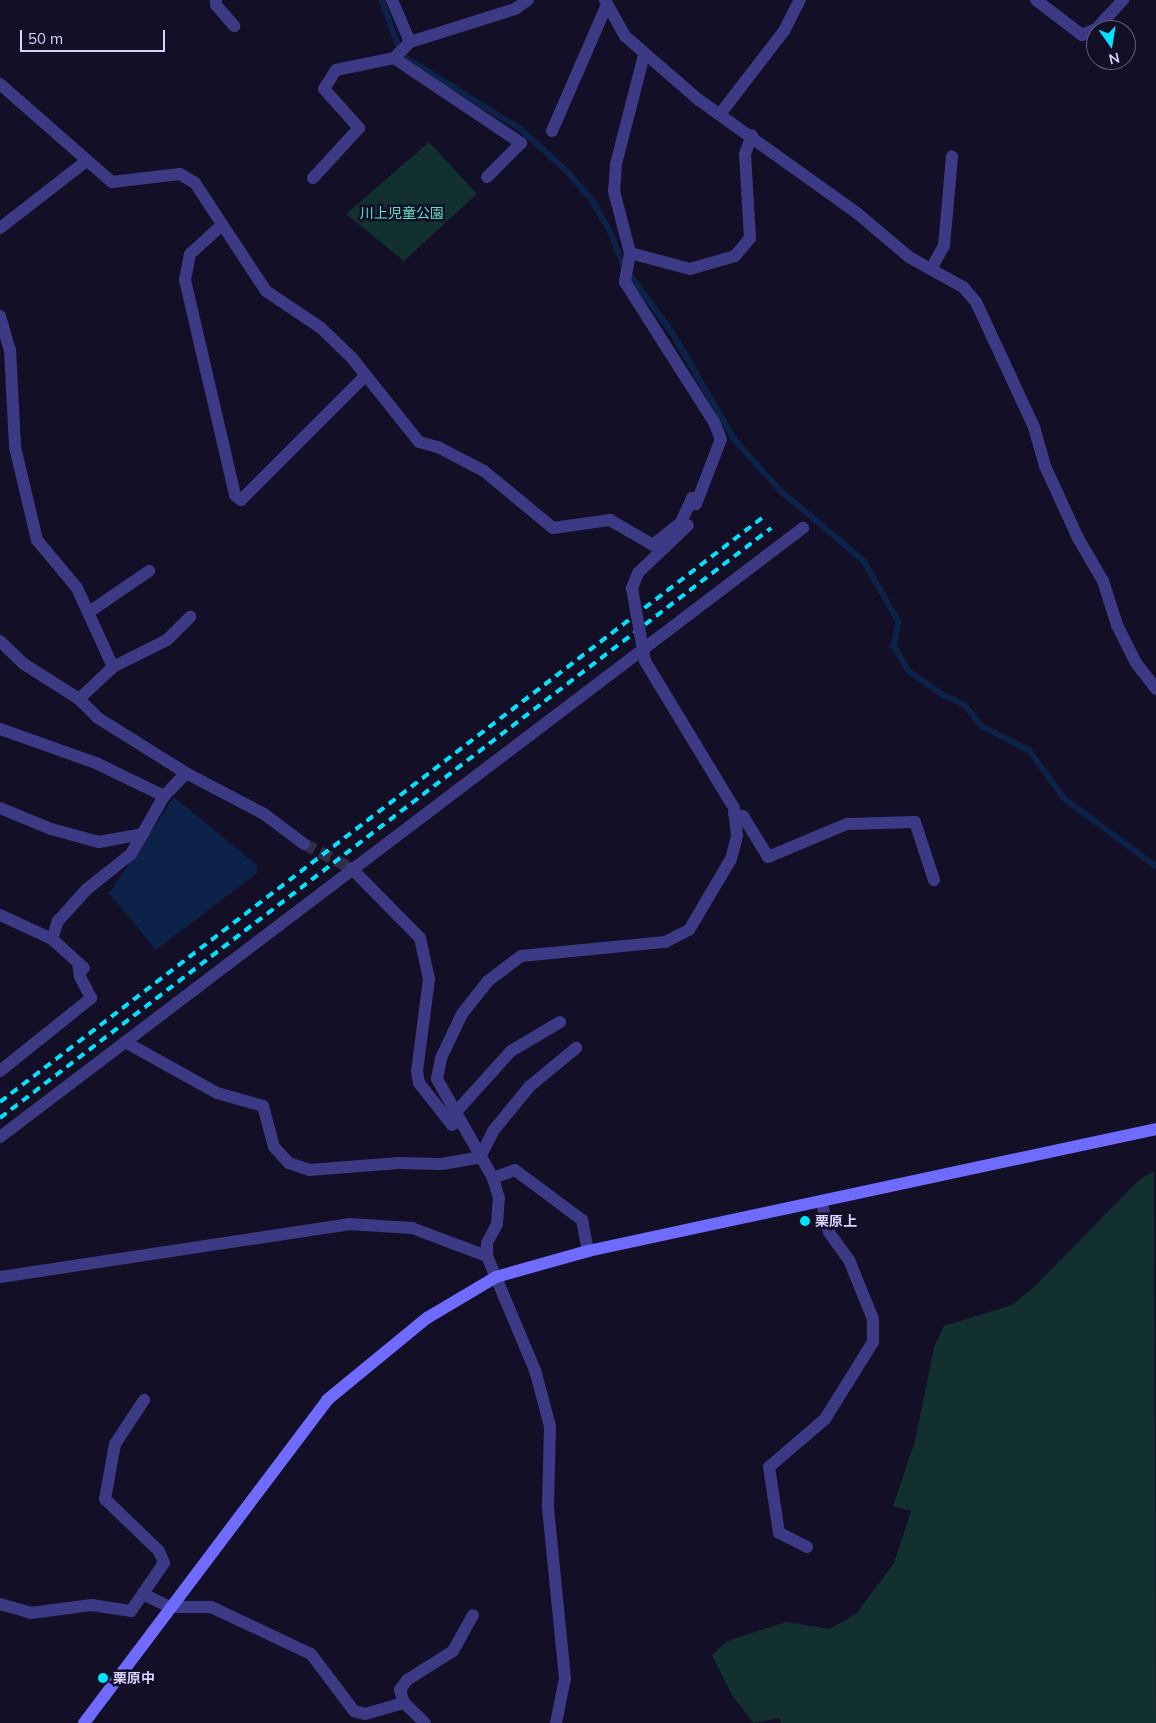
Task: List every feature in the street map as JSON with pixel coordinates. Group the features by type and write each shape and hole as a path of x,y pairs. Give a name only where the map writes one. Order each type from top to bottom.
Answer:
{"street":[{"path":"216,0 216,5 234,26"},
{"path":"392,0 401,50 521,143 487,177"},
{"path":"313,178 359,128 324,89 336,70 401,50 506,12 528,0"},
{"path":"720,114 784,31 800,0"},
{"path":"1036,0 1082,35 1096,28 1123,0"},
{"path":"606,4 644,55 720,114 752,135 857,213 909,257 963,288 976,302 1034,427 1045,466 1074,529 1103,580 1117,625 1136,662 1156,689"},
{"path":"552,132 606,4"},
{"path":"556,1723 566,1678 548,1508 550,1426 535,1370 487,1256 487,1243 497,1224 498,1198 493,1178 437,1079 442,1058 462,1014 488,981 521,956 665,942 689,930 731,859 737,836 734,814 645,661 632,588 638,573 688,526 721,438 714,422 625,282 628,265 614,191 616,164 644,55"},
{"path":"0,84 85,162 112,182 180,174 195,183 266,291 321,328 352,358 364,378 419,442 438,447 484,471 553,528 610,520 653,545 681,522 692,498 698,498"},
{"path":"628,265 690,269 735,256 750,238 745,154 752,135"},
{"path":"931,269 944,246 952,156"},
{"path":"0,228 85,162"},
{"path":"222,225 190,254 184,280 235,496 241,500 364,378"},
{"path":"0,316 10,350 15,447 37,540 77,588 114,667"},
{"path":"0,1137 127,1043 351,868 803,528"},
{"path":"89,612 149,572"},
{"path":"79,699 114,667 167,640 190,617"},
{"path":"0,641 24,664 79,699 98,718 186,773 264,814 304,844"},
{"path":"0,728 96,762 164,796"},
{"path":"52,939 58,920 87,889 131,854 164,796 186,773"},
{"path":"0,808 51,829 99,842 142,834"},
{"path":"734,814 743,816 768,857 847,824 915,822 934,880"},
{"path":"351,868 420,938 429,979 417,1071 419,1083 452,1125 511,1051 560,1022"},
{"path":"0,915 52,939 82,966 80,976 92,998 0,1070"},
{"path":"127,1043 217,1093 263,1106 274,1147 289,1163 309,1170 399,1163 442,1164 480,1157"},
{"path":"480,1157 493,1132 530,1086 576,1048"},
{"path":"84,1723 327,1400 428,1318 496,1277 588,1251 1156,1129"},
{"path":"493,1178 515,1170 582,1220 588,1251"},
{"path":"807,1547 779,1533 769,1468 825,1419 874,1342 873,1320 849,1260 829,1232 821,1201"},
{"path":"0,1277 349,1224 412,1228 487,1256"},
{"path":"0,1604 31,1613 91,1606 131,1611 164,1564 159,1552 105,1499 115,1444 144,1400"},
{"path":"142,1594 170,1607 212,1607 311,1654 354,1711 365,1714 404,1703"},
{"path":"425,1723 404,1703 400,1690 407,1680 453,1651 473,1615"}],"green space":[{"name":"川上児童公園","path":"429,142 477,194 404,261 346,214"},
{"path":"1154,1171 1156,1723 781,1723 779,1718 753,1723 732,1695 712,1655 727,1641 786,1622 830,1629 856,1614 894,1563 911,1511 893,1506 915,1441 934,1347 944,1326 1012,1305 1032,1289 1140,1179"}],"water":[{"path":"174,797 257,865 257,873 156,950 109,893"}],"waterway":[{"path":"382,0 402,55 521,129 568,172 593,201 610,230 624,266 672,332 735,440 781,491 864,561 899,622 894,646 909,671 942,694 965,705 982,726 1029,750 1065,799 1156,866"}],"tunnel":[{"path":"304,844 351,868"}],"railway":[{"path":"0,1102 762,518"},
{"path":"0,1118 771,528"}],"place":[{"name":"栗原上","path":"805,1221"},
{"name":"栗原中","path":"103,1678"}]}
